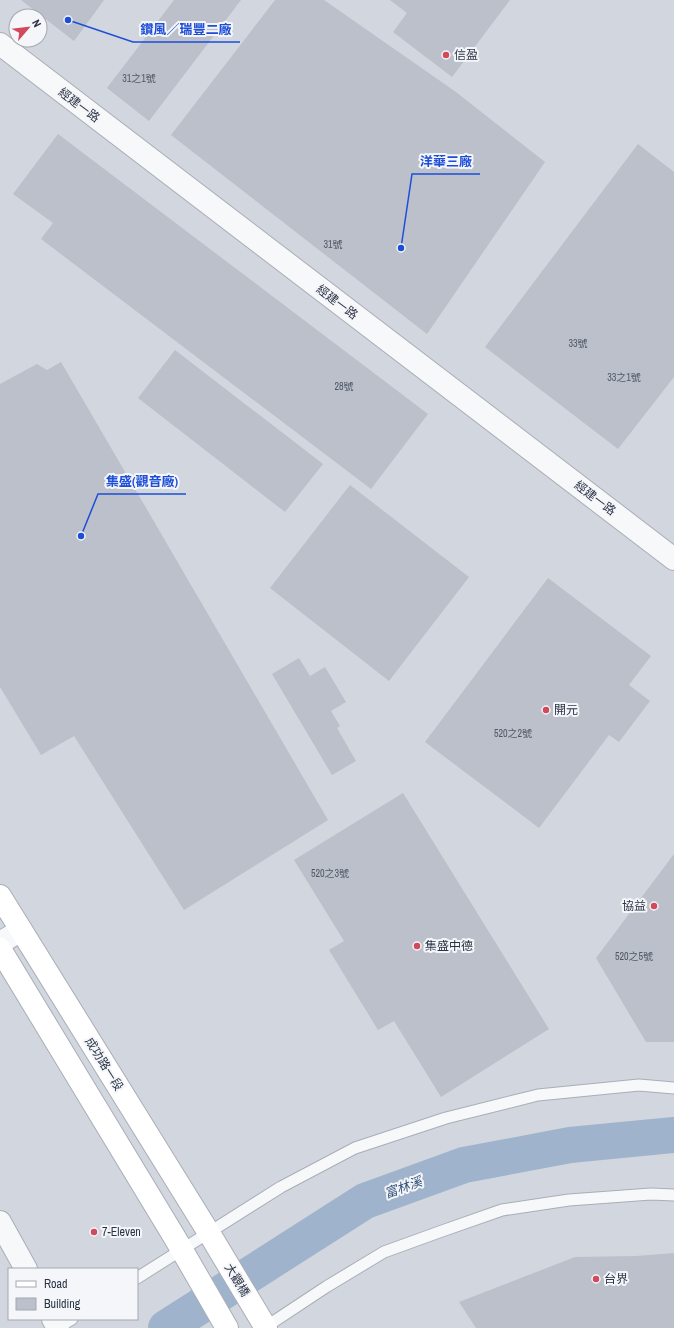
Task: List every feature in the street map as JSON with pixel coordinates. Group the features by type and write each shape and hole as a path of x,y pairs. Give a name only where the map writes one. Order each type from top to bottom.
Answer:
{"street":[{"name":"經建一路","path":"0,44 674,559"},
{"name":"成功路一段","path":"0,896 209,1233"},
{"path":"0,943 21,930"},
{"path":"0,949 182,1250 227,1328"},
{"path":"0,1222 25,1268"},
{"name":"大觀橋","path":"209,1233 265,1328"}],"lane":[{"path":"138,1277 281,1187 355,1148 446,1118 538,1095 639,1086 674,1088"},
{"path":"265,1328 326,1287 384,1252 442,1230 502,1210 569,1200 651,1194 674,1195"},
{"path":"58,1328 70,1320"}],"shaded area":[{"path":"0,0 674,0 674,1328 0,1328"}],"building":[{"path":"21,0 104,0 74,41 48,21 48,8 31,8"},
{"path":"174,0 241,0 149,121 107,88"},
{"path":"275,0 324,0 456,92 545,162 427,334 171,135"},
{"name":"信盈","path":"390,0 510,0 452,77 393,32 407,13"},
{"path":"58,134 428,414 371,489 41,239 53,223 13,194"},
{"path":"638,144 674,172 674,377 618,449 485,347"},
{"path":"175,350 323,464 285,512 138,398"},
{"path":"61,362 328,820 184,910 74,736 41,755 0,687 0,384 37,364 47,370"},
{"path":"350,485 469,577 389,681 270,588"},
{"name":"開元","path":"548,578 651,656 629,685 650,701 619,742 609,735 539,828 425,742"},
{"path":"299,658 310,676 325,667 346,702 331,711 340,726 337,728 356,761 332,775 272,674"},
{"name":"集盛中德","path":"403,793 549,1029 441,1097 394,1021 378,1030 329,950 344,941 294,860"},
{"name":"協益","path":"674,854 674,1042 646,1042 596,958"},
{"name":"台界","path":"674,1253 674,1328 476,1328 459,1302 575,1257 636,1256"}],"waterway":[{"name":"富林溪","path":"166,1328 365,1201 464,1165 570,1145 674,1135"}],"place":[{"name":"鑽風／瑞豐二廠","path":"68,20"},
{"name":"信盈","path":"446,55"},
{"name":"洋華三廠","path":"401,248"},
{"name":"集盛(觀音廠)","path":"81,536"},
{"name":"開元","path":"546,710"},
{"name":"協益","path":"654,906"},
{"name":"集盛中德","path":"417,946"},
{"name":"7-Eleven","path":"94,1232"},
{"name":"台界","path":"596,1279"}]}
